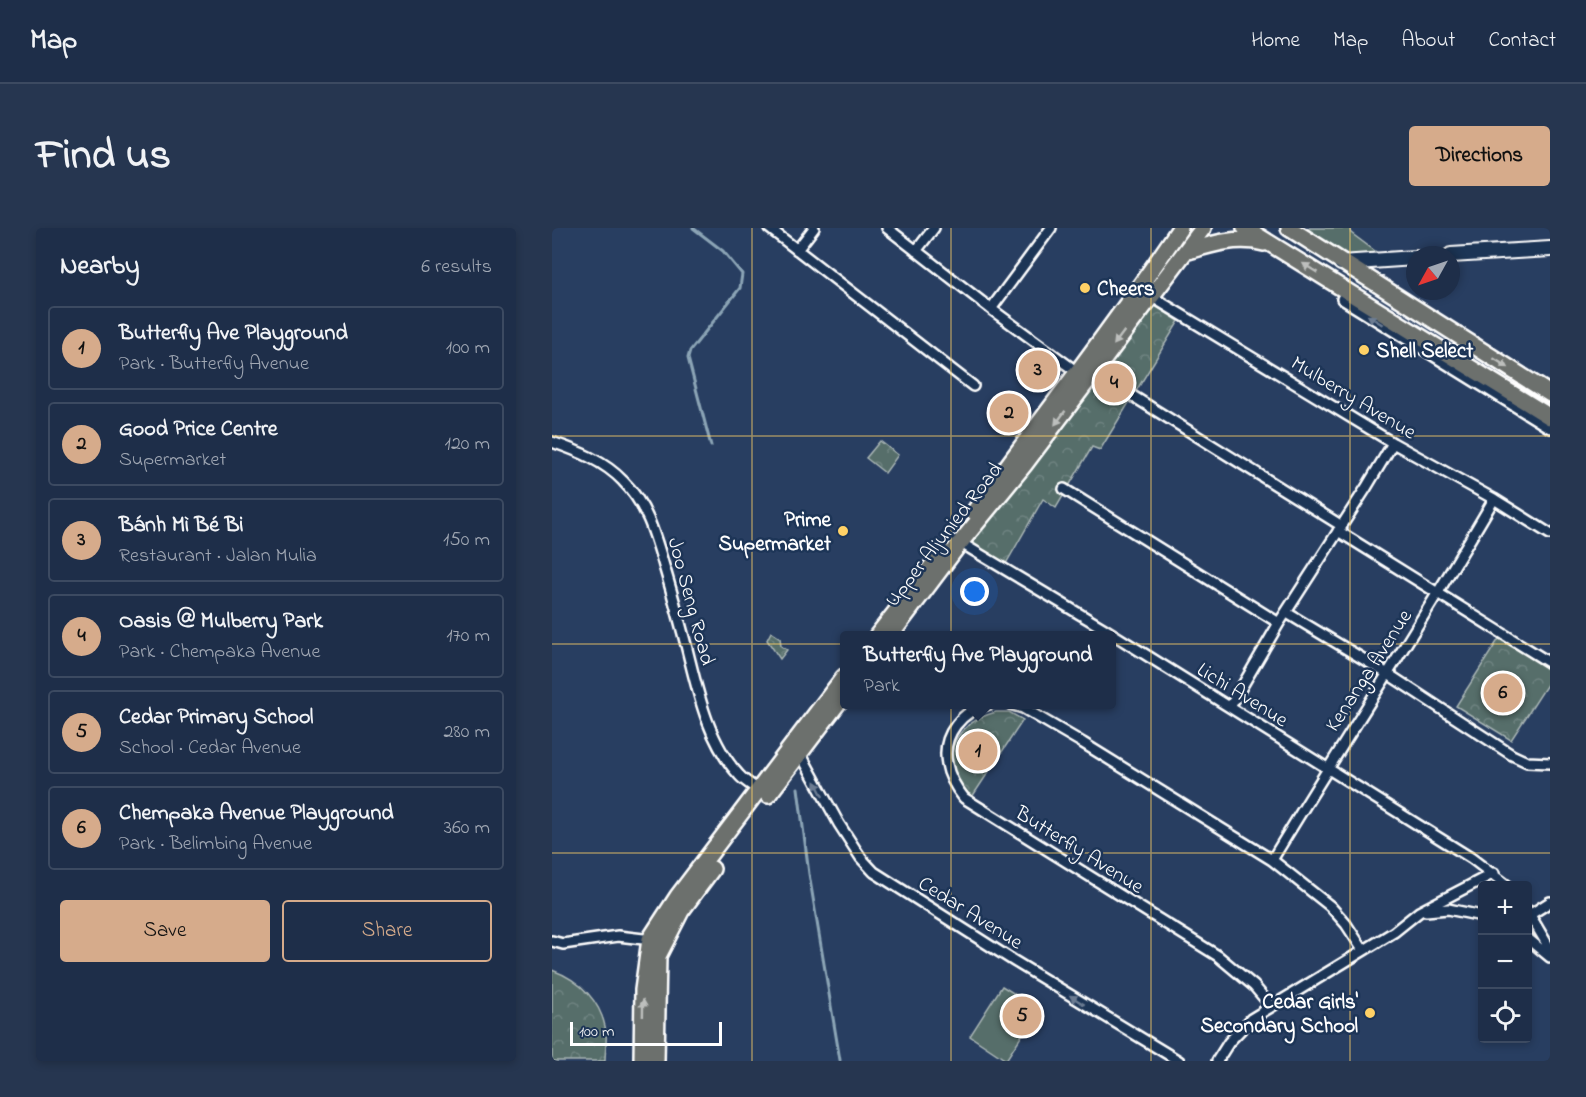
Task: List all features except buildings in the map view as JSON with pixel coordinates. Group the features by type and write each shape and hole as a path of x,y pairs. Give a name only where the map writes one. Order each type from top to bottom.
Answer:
{"main road":[{"name":"Upper Aljunied Road","path":"1145,293 1180,228"},
{"name":"Upper Aljunied Road","path":"881,631 1024,465 1083,376 1145,293 1185,252 1203,228"},
{"path":"1245,228 1550,417"},
{"path":"1289,228 1341,263 1363,269 1550,394"},
{"path":"1185,252 1239,240 1273,246"},
{"name":"Upper Aljunied Road","path":"894,631 957,541"},
{"path":"642,1061 643,990 656,942 678,896 763,793 796,749 840,683"},
{"path":"796,749 840,700"},
{"path":"656,942 658,956 656,1061"}],"street":[{"path":"769,228 973,386"},
{"path":"797,250 814,228"},
{"path":"887,228 991,309 1083,376"},
{"path":"916,251 934,228"},
{"path":"991,309 1051,228"},
{"path":"1460,254 1550,249"},
{"path":"1363,269 1406,260"},
{"path":"1347,291 1342,299 1550,428"},
{"name":"Mulberry Avenue","path":"1145,293 1550,534"},
{"path":"1131,395 1340,528 1437,594 1550,663"},
{"name":"Joo Seng Road","path":"552,442 594,459 612,471 643,506 659,549 700,699 717,742 727,760 740,776 763,793"},
{"path":"1230,707 1279,623 1393,442"},
{"path":"1064,489 1279,623"},
{"name":"Kenanga Avenue","path":"1272,860 1327,768 1412,637 1494,500"},
{"name":"Lichi Avenue","path":"957,541 1108,631"},
{"path":"1287,613 1388,674 1512,755 1527,762 1550,763"},
{"name":"Lichi Avenue","path":"1116,636 1503,881"},
{"name":"Butterfly Avenue","path":"977,709 964,716 954,727 946,749 947,765 956,788 964,798 1218,956 1254,986 1271,1005"},
{"path":"1025,709 1272,860 1330,906 1346,924 1363,950"},
{"name":"Cedar Avenue","path":"796,749 832,814 861,858 874,872 1014,961 1179,1061"},
{"path":"1217,1061 1240,1030 1271,1005 1394,932 1419,912 1494,873"},
{"path":"1532,911 1550,902"},
{"path":"1419,912 1448,909 1478,915"},
{"path":"1532,917 1550,949"},
{"path":"552,941 563,944 618,936 656,942"},
{"path":"1532,942 1550,957"}],"green space":[{"path":"1297,228 1350,228 1351,233 1383,257 1343,258"},
{"path":"1149,302 1179,321 1100,450 1092,447 1056,508 1043,499 1004,567 966,544"},
{"path":"880,441 898,455 885,473 866,458"},
{"path":"771,632 780,638 781,646 787,650 780,659 767,640"},
{"path":"1500,637 1550,667 1550,680 1511,740 1456,706"},
{"path":"996,712 1009,712 1023,720 972,797 954,771 951,759 953,747 959,735 968,726"},
{"path":"552,970 572,980 595,1002 604,1021 606,1032 605,1061 552,1061"},
{"path":"1002,986 1039,1009 1006,1060 970,1036"}],"waterway":[{"path":"693,228 723,251 742,274 740,288 690,351 688,358 711,446"},
{"path":"798,788 809,874 840,1060"}],"place":[{"name":"Cheers","path":"1085,288"},
{"name":"Shell Select","path":"1364,350"},
{"name":"Bánh Mì Bé Bi","path":"1038,370"},
{"name":"Oasis @ Mulberry Park","path":"1114,383"},
{"name":"Good Price Centre","path":"1009,413"},
{"name":"Prime Supermarket","path":"843,531"},
{"name":"Chempaka Avenue Playground","path":"1503,693"},
{"name":"Butterfly Ave Playground","path":"978,751"},
{"name":"Cedar Girls' Secondary School","path":"1370,1013"},
{"name":"Cedar Primary School","path":"1022,1016"}]}
